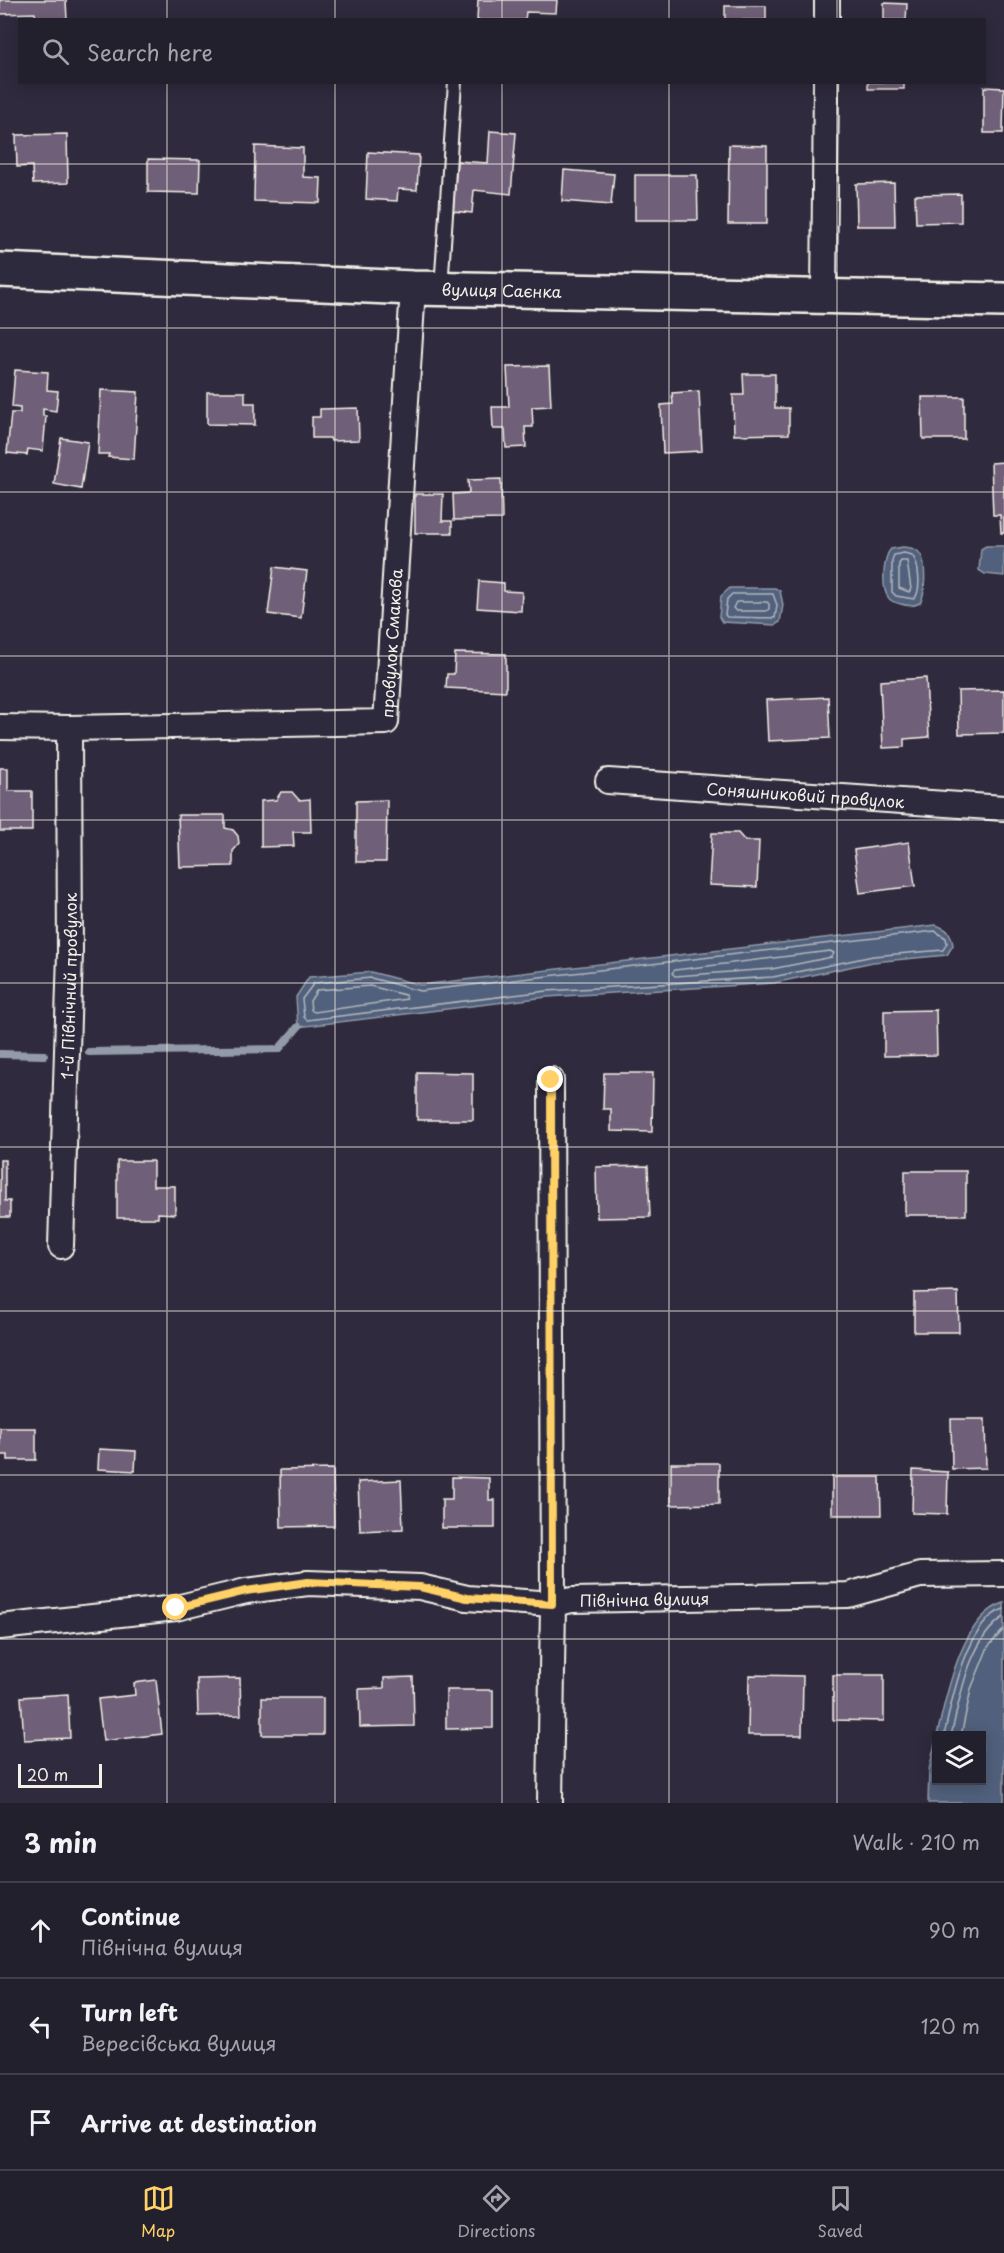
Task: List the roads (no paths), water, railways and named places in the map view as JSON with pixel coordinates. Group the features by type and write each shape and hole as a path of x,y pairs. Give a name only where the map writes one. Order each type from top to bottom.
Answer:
{"street":[{"path":"827,0 827,18"},
{"path":"824,296 826,84"},
{"name":"вулиця Саєнка","path":"0,270 427,288 1004,300"},
{"name":"провулок Смакова","path":"0,727 69,728 386,722 427,288"},
{"name":"1-й Північний провулок","path":"61,1246 70,953 69,728"},
{"name":"Соняшниковий провулок","path":"608,781 1004,808"},
{"path":"550,1803 551,1080"},
{"name":"Північна вулиця","path":"0,1628 176,1608 246,1591 308,1582 420,1587 467,1598 552,1604 572,1600 848,1595 920,1575 1004,1574"}],"lane":[{"path":"427,288 455,84"}],"water":[{"path":"986,546 1004,546 1004,576 985,574 979,570 981,549"},
{"path":"903,547 917,551 923,559 925,579 922,599 915,605 892,601 884,587 884,569 888,553 891,549"},
{"path":"730,588 775,588 780,591 783,605 780,622 775,625 722,622 719,617 721,596"},
{"path":"936,925 950,934 953,945 947,955 873,962 774,983 547,997 298,1027 296,997 309,977 371,972 420,985"},
{"path":"1004,1603 1004,1803 928,1803 929,1770 932,1757 932,1785 986,1785 986,1731 938,1731 951,1680 966,1640 989,1611"}],"waterway":[{"path":"89,1052 279,1049 298,1027"},
{"path":"0,1054 44,1055"}]}
